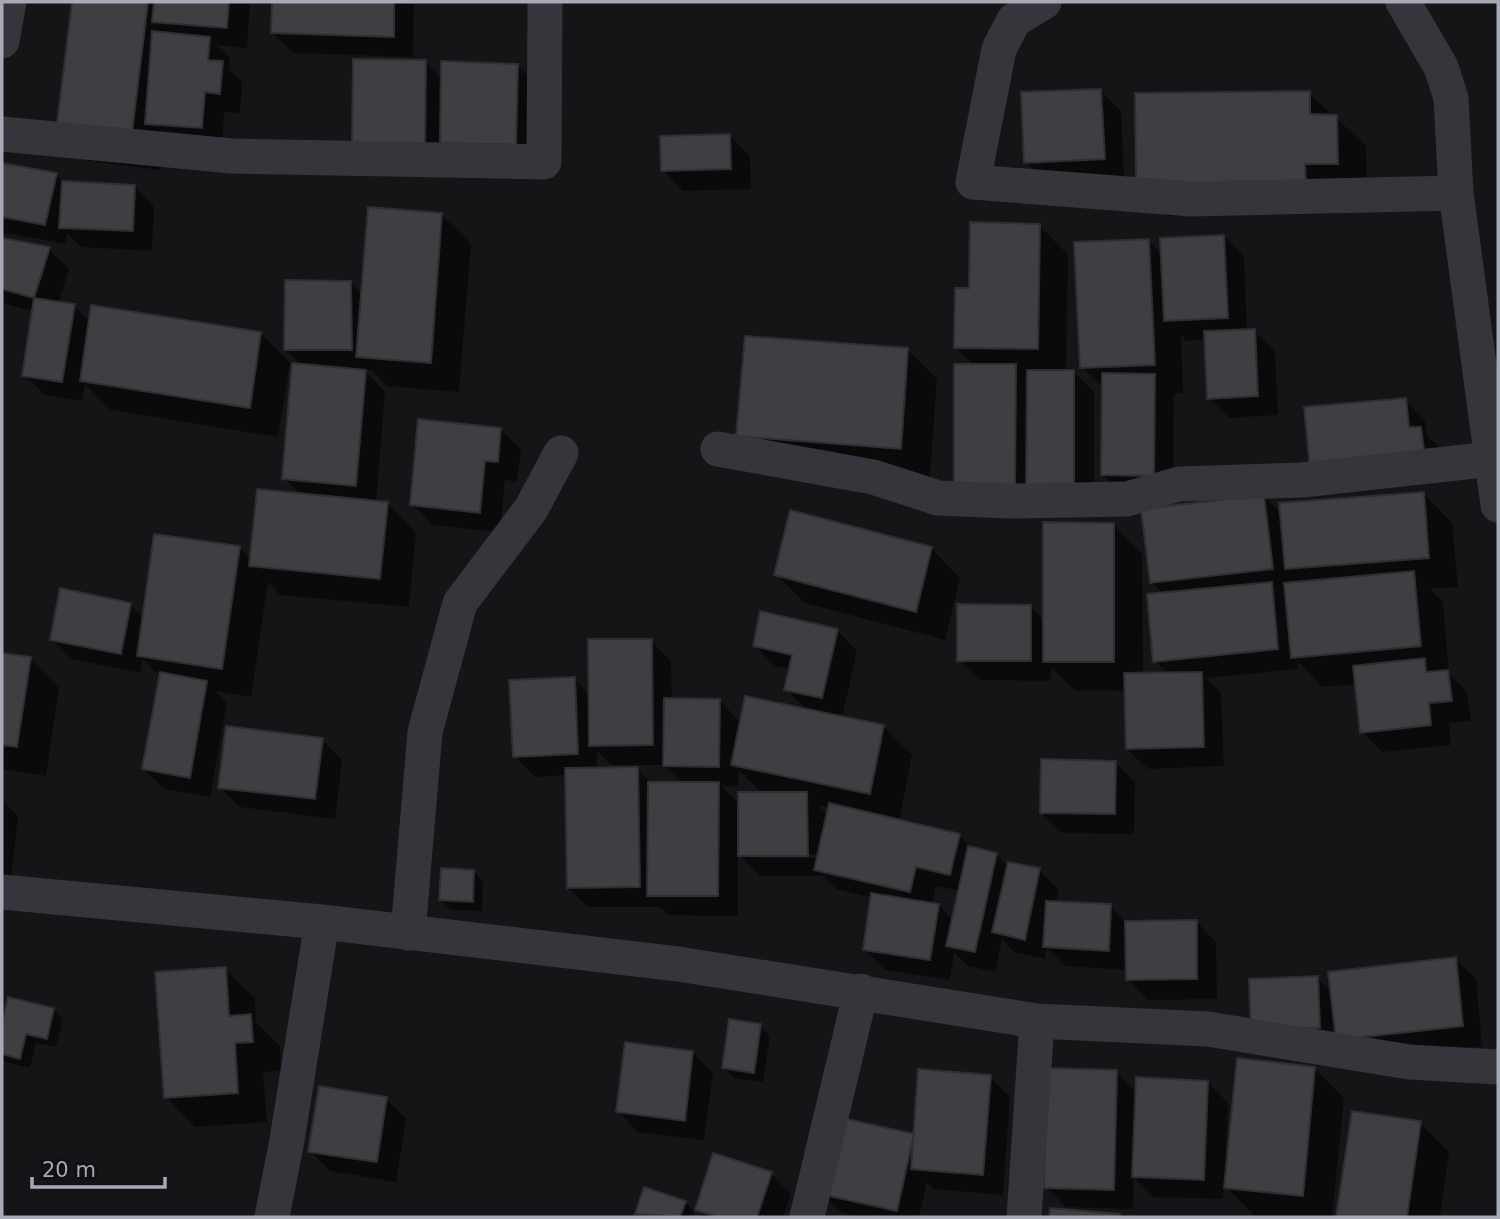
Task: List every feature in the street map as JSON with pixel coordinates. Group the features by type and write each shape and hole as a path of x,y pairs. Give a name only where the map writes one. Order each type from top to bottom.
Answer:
{"street":[{"path":"2,41 9,2"},
{"path":"2,134 232,156 544,163 545,2"},
{"path":"1044,2 1014,20 999,49 973,183 1191,199 1456,193"},
{"path":"1403,2 1441,67 1451,98 1456,193 1498,505"},
{"path":"718,449 873,477 938,498 1010,500 1127,499 1179,484 1302,480 1492,459"},
{"path":"408,933 425,733 460,603 531,509 561,453"},
{"path":"2,892 321,922 678,964 1037,1021 1208,1029 1409,1062 1498,1067"},
{"path":"272,1217 288,1140 321,922"},
{"path":"807,1217 861,991"},
{"path":"1024,1217 1037,1021"}],"building":[{"path":"72,2 148,2 131,141 56,132"},
{"path":"154,2 229,2 227,28 152,22"},
{"path":"272,2 394,2 394,37 271,33"},
{"path":"152,31 210,37 208,60 223,61 220,94 205,92 202,128 145,124"},
{"path":"353,59 426,60 425,147 352,146"},
{"path":"441,61 518,64 516,145 440,143"},
{"path":"1101,89 1105,159 1024,163 1021,92"},
{"path":"1310,91 1310,114 1337,115 1338,164 1305,164 1306,185 1136,188 1135,93"},
{"path":"730,134 731,169 661,171 660,136"},
{"path":"2,163 57,173 45,225 2,217"},
{"path":"62,181 135,185 133,231 59,228"},
{"path":"368,207 442,213 431,363 356,357"},
{"path":"970,222 1040,224 1038,349 954,348 955,288 969,288"},
{"path":"1224,235 1228,318 1164,321 1160,238"},
{"path":"2,238 50,247 34,298 2,289"},
{"path":"1149,239 1155,365 1080,368 1074,242"},
{"path":"285,280 351,281 352,350 284,350"},
{"path":"34,298 75,304 62,382 22,376"},
{"path":"91,305 261,332 250,408 80,381"},
{"path":"1255,329 1258,396 1207,399 1204,331"},
{"path":"745,336 908,348 901,449 736,436"},
{"path":"292,363 366,370 356,486 282,479"},
{"path":"954,364 1016,364 1015,489 954,489"},
{"path":"1027,370 1074,370 1074,489 1026,489"},
{"path":"1102,373 1155,374 1154,476 1101,475"},
{"path":"1406,398 1409,427 1421,427 1425,458 1310,469 1304,407"},
{"path":"418,419 501,428 498,462 485,461 480,513 410,505"},
{"path":"257,489 388,502 380,579 249,566"},
{"path":"1424,492 1429,558 1285,569 1279,503"},
{"path":"1264,495 1273,569 1150,583 1141,509"},
{"path":"790,510 932,547 916,612 774,575"},
{"path":"1043,522 1114,523 1114,662 1043,662"},
{"path":"154,534 240,546 222,669 137,656"},
{"path":"1414,571 1421,646 1291,658 1284,583"},
{"path":"1272,582 1278,649 1153,662 1147,594"},
{"path":"60,588 131,603 121,654 50,640"},
{"path":"957,604 1031,605 1031,661 957,661"},
{"path":"760,611 838,629 822,698 784,690 792,655 753,646"},
{"path":"588,639 652,639 653,745 589,746"},
{"path":"2,653 31,657 17,747 2,745"},
{"path":"1425,658 1426,672 1448,670 1452,701 1429,703 1431,725 1360,733 1353,666"},
{"path":"160,672 207,681 190,778 142,769"},
{"path":"1202,672 1204,747 1126,749 1124,673"},
{"path":"575,677 578,754 513,757 509,680"},
{"path":"745,696 884,725 870,794 731,765"},
{"path":"664,698 720,699 719,767 663,766"},
{"path":"226,726 323,738 315,799 218,788"},
{"path":"1041,759 1116,761 1115,814 1040,813"},
{"path":"638,767 640,887 567,888 565,768"},
{"path":"648,782 719,782 718,896 647,896"},
{"path":"738,792 807,792 808,856 738,856"},
{"path":"829,803 960,834 950,875 916,867 910,892 814,870"},
{"path":"968,846 997,853 975,952 946,946"},
{"path":"1008,862 1040,868 1025,940 992,932"},
{"path":"441,868 474,870 473,902 439,900"},
{"path":"871,893 939,904 930,960 863,950"},
{"path":"1046,901 1111,904 1109,951 1043,947"},
{"path":"1197,920 1197,979 1126,980 1125,921"},
{"path":"1456,957 1463,1026 1336,1040 1328,972"},
{"path":"226,967 229,1016 251,1014 253,1042 235,1043 238,1093 164,1098 155,972"},
{"path":"1318,976 1320,1028 1251,1030 1249,979"},
{"path":"8,997 54,1008 47,1039 26,1034 20,1059 2,1054 2,1023"},
{"path":"729,1019 761,1024 754,1073 722,1068"},
{"path":"625,1042 693,1051 685,1121 616,1112"},
{"path":"1237,1058 1315,1067 1303,1196 1224,1188"},
{"path":"1046,1068 1117,1070 1114,1190 1044,1188"},
{"path":"918,1069 991,1075 983,1175 911,1169"},
{"path":"1136,1077 1208,1081 1204,1180 1132,1177"},
{"path":"319,1086 387,1097 377,1162 308,1152"},
{"path":"1352,1111 1421,1121 1407,1217 1336,1217"},
{"path":"838,1117 914,1134 897,1211 820,1194"},
{"path":"713,1153 772,1172 757,1217 718,1217 695,1210"},
{"path":"644,1187 686,1201 680,1217 635,1214"},
{"path":"1050,1208 1120,1214 1119,1217 1049,1217"}]}
